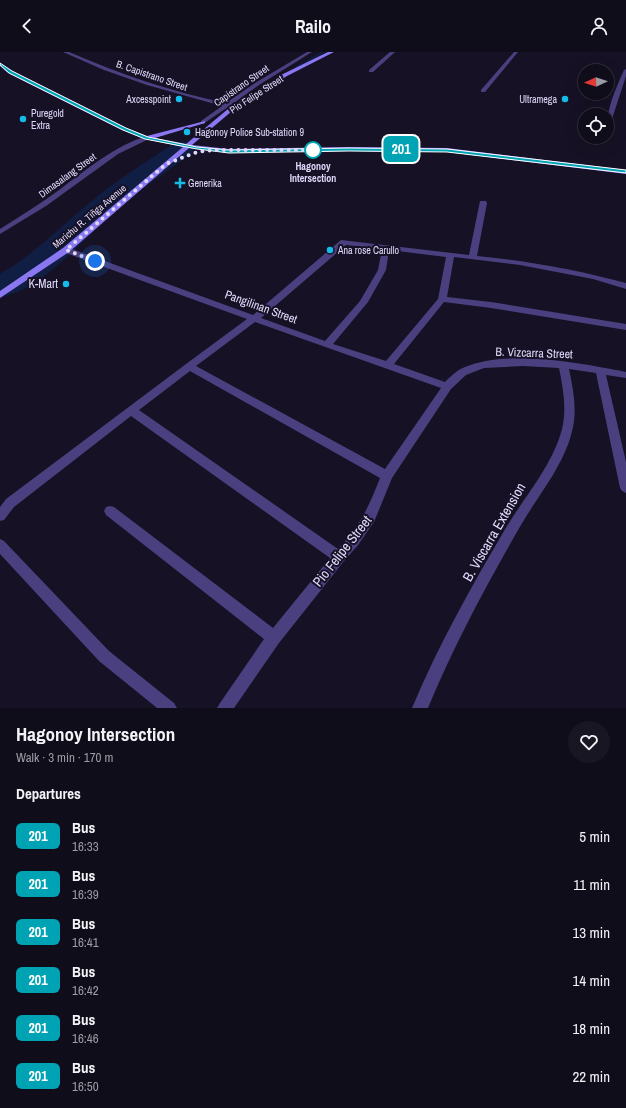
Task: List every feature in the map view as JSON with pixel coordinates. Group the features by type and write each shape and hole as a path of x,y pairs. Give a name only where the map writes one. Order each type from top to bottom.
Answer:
{"main road":[{"name":"Pio Felipe Street","path":"187,146 235,107 285,76 332,52"},
{"path":"0,64 10,72 124,129 147,138 187,146 214,150 447,150 626,172"},
{"path":"147,138 203,122"},
{"name":"Marichu R. Tiñga Avenue","path":"0,295 66,250 187,146"},
{"path":"166,164 188,155 214,150"}],"street":[{"name":"B. Capistrano Street","path":"66,52 84,61 142,82 193,98 235,107"},
{"name":"Capistrano Street","path":"203,122 285,66 310,52"},
{"path":"371,71 393,52"},
{"path":"483,91 516,52"},
{"path":"612,108 626,70"},
{"name":"Dimasalang Street","path":"0,232 43,205 117,152 130,144 147,138"},
{"path":"473,257 483,203"},
{"path":"0,516 10,503 254,318 344,242 520,263 572,272 626,286"},
{"path":"327,345 364,302 382,270 386,247"},
{"name":"Pangilinan Street","path":"66,250 327,345 447,386"},
{"path":"388,365 442,299 450,255"},
{"path":"442,299 491,305 626,327"},
{"name":"B. Vizcarra Street","path":"447,386 470,368 493,363 564,366 600,370 626,375"},
{"path":"189,366 387,476"},
{"name":"B. Viscarra Extension","path":"420,708 429,686 479,586 557,455 568,427 568,394 564,366"},
{"path":"600,370 626,488"},
{"name":"Pio Felipe Street","path":"225,708 274,638 338,557 354,541 370,518 387,476 447,386"},
{"path":"131,410 338,557"},
{"path":"110,511 274,638"},
{"path":"0,545 104,656 169,708"}],"waterway":[{"path":"297,67 323,52"},
{"path":"0,288 28,272 75,233 103,206 134,182 182,149"}],"bus line":[{"name":"201","path":"0,64 10,72 124,129 147,138 197,148 218,151 349,149 447,150 539,160 626,172"}],"place":[{"name":"Axcesspoint","path":"179,99"},
{"name":"Ultramega","path":"565,99"},
{"name":"Puregold Extra","path":"23,119"},
{"name":"Hagonoy Police Sub-station 9","path":"187,132"},
{"name":"Hagonoy Intersection","path":"313,150"},
{"name":"Generika","path":"180,183"},
{"name":"Ana rose Carullo","path":"330,250"},
{"name":"K-Mart","path":"66,284"}],"route":[{"path":"95,261 66,250 166,164 197,152 214,150 229,151 319,150 313,150"}]}
